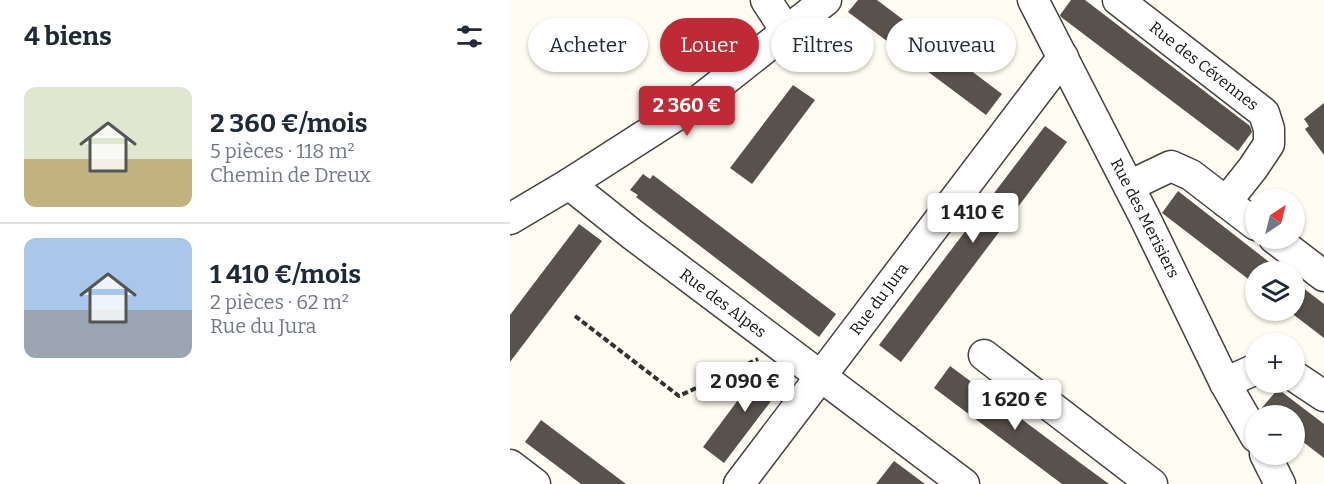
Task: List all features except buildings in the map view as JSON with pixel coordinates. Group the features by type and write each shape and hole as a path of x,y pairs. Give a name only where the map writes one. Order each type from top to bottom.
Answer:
{"street":[{"path":"766,0 778,18"},
{"path":"803,18 826,0"},
{"name":"Rue des Cévennes","path":"1118,0 1264,113 1269,129 1269,144 1226,202"},
{"name":"Rue des Merisiers","path":"1036,1 1225,383 1245,418"},
{"path":"510,219 697,102 771,43"},
{"name":"Rue du Jura","path":"739,484 1063,57"},
{"path":"1129,186 1171,166 1191,175 1245,217"},
{"name":"Rue des Alpes","path":"569,184 633,236 964,484"},
{"path":"1288,249 1324,276"},
{"path":"984,354 1152,484"},
{"path":"1225,383 1245,374"},
{"path":"1305,383 1324,396"},
{"path":"510,465 536,484"},
{"path":"1270,465 1280,484"}],"path":[{"path":"575,316 679,396 783,347"}]}
